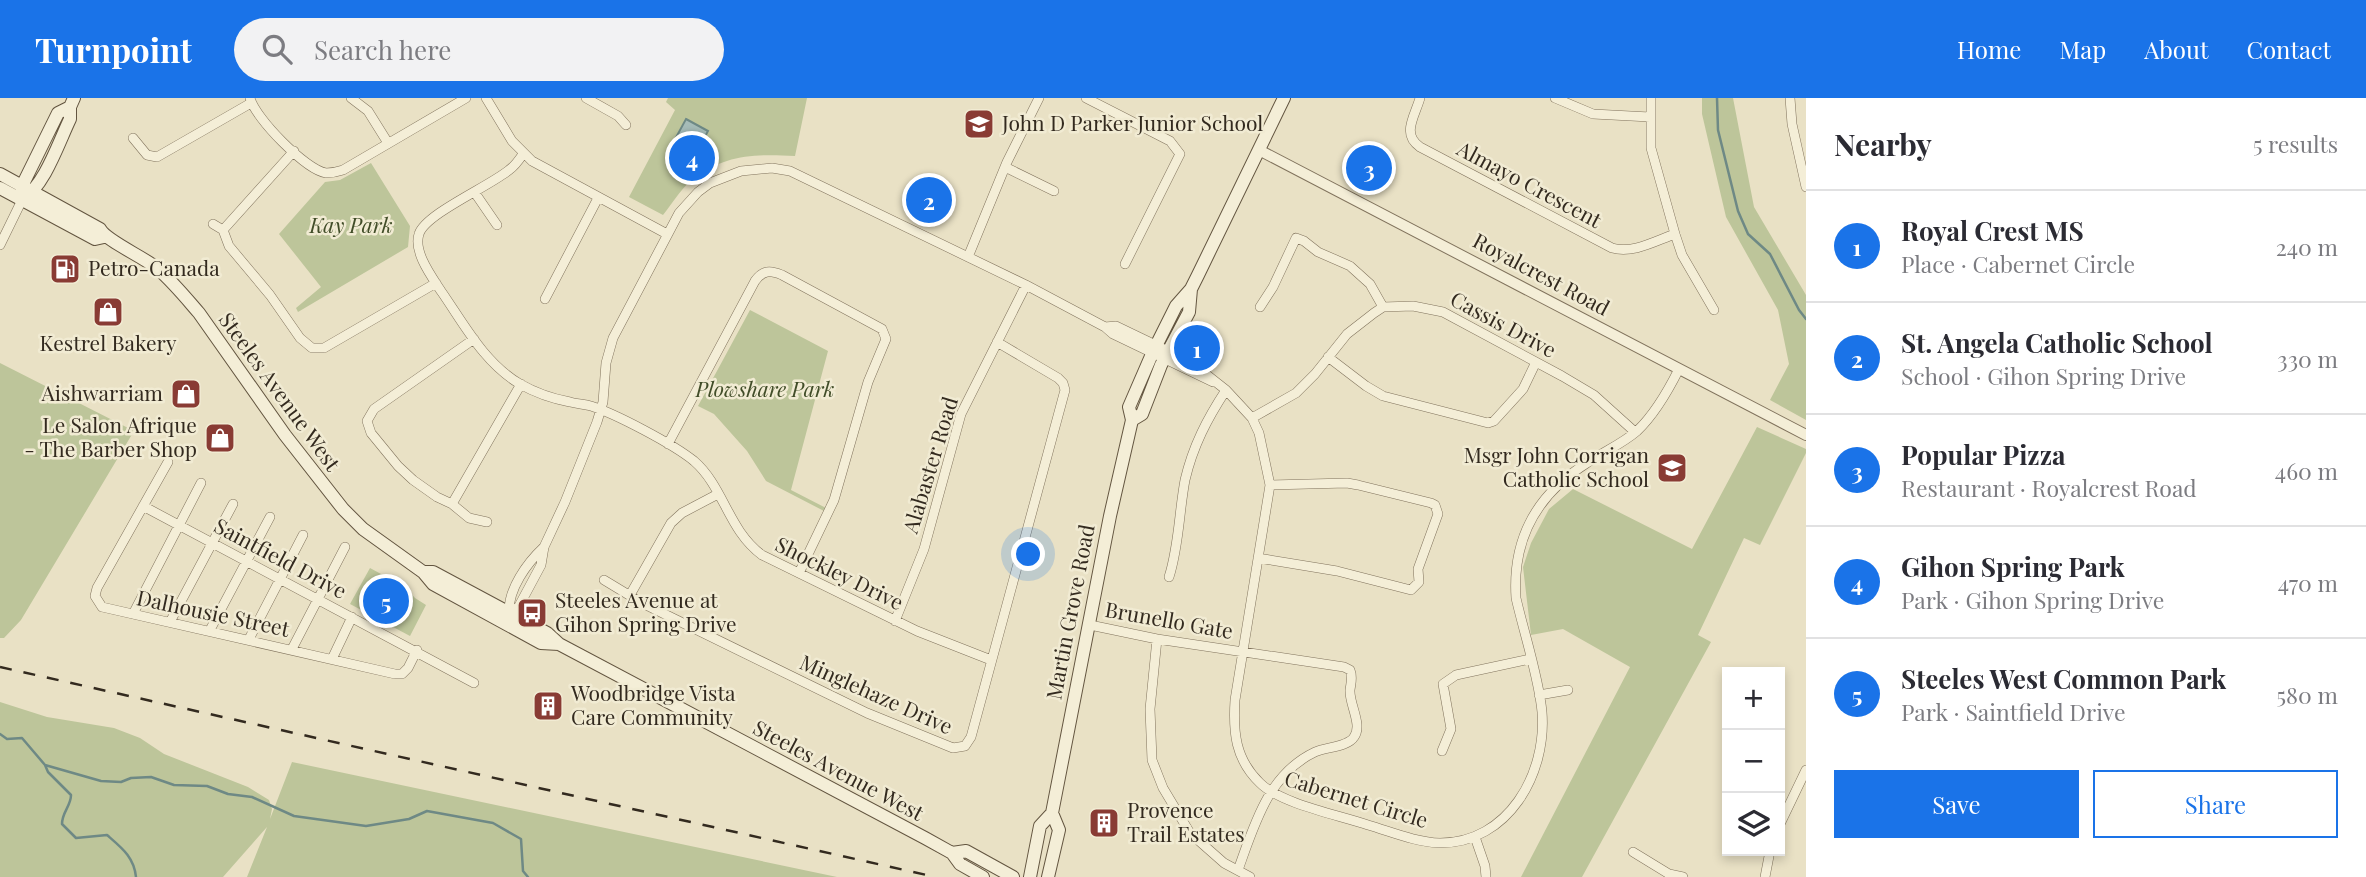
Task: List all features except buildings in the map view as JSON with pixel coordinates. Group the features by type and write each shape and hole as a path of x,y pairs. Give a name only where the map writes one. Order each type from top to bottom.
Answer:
{"main road":[{"name":"Martin Grove Road","path":"1030,877 1040,827 1052,813 1114,496 1132,420 1129,407 1160,352 1176,306 1191,289 1284,98"},
{"path":"22,200 22,186 58,113 72,103"},
{"path":"22,200 34,192 70,119 72,103"},
{"name":"Steeles Avenue West","path":"0,174 100,229 104,237"},
{"name":"Steeles Avenue West","path":"0,188 95,239 104,237 124,246 156,268 180,290 199,313 342,509 363,529 423,572 433,572 506,618 547,633 559,644 952,853 960,864 983,877"},
{"name":"Martin Grove Road","path":"1048,877 1059,830 1052,813"},
{"name":"Steeles Avenue West","path":"952,853 966,851 1013,877"}],"street":[{"path":"351,98 368,111 387,143"},
{"path":"133,138 147,155 157,157 250,100 263,122 313,167 327,173 342,170 466,98"},
{"path":"486,98 523,154 540,166 667,234"},
{"path":"586,98 618,116 626,125"},
{"path":"968,257 1005,167 1039,98"},
{"path":"1086,98 1170,141 1180,154 1125,264"},
{"name":"Almayo Crescent","path":"1420,98 1409,130 1412,141 1420,147 1612,248 1632,250 1675,234"},
{"path":"1555,98 1593,114 1650,117"},
{"path":"1651,98 1651,148 1675,234 1682,255 1714,310"},
{"path":"1790,98 1792,124 1806,187"},
{"name":"Royalcrest Road","path":"1259,150 1806,435"},
{"path":"223,230 294,151"},
{"path":"497,225 475,193 510,170 523,154"},
{"path":"1005,167 1054,191"},
{"name":"Cabernet Circle","path":"506,618 509,601 530,559 544,547 570,491 601,410 609,350 667,234 687,202 710,183 741,171 772,168 790,171 1026,285 1105,327 1116,326 1226,390 1252,418 1262,442 1270,485 1242,652 1234,723 1238,752 1257,780 1284,799 1417,840 1440,843 1475,837 1490,829 1517,805 1534,775 1542,740 1539,695 1515,581 1526,528 1545,498 1563,479 1635,432 1658,406 1679,369"},
{"name":"Shockley Drive","path":"475,193 430,219 421,229 417,242 436,283 474,339 494,362 521,384 554,397 601,410 668,444 702,469 734,526 754,549 774,562 895,621 991,660"},
{"path":"545,299 598,198"},
{"path":"0,245 22,200"},
{"path":"213,224 223,230 229,246 270,295 300,338 312,348 324,348 436,283"},
{"path":"1252,418 1296,393 1347,334 1383,307 1370,284 1350,266 1318,252 1296,238 1273,287 1260,307"},
{"path":"668,444 755,281 765,271 770,270 782,275 882,329 886,339 868,382 834,500 799,573"},
{"name":"Alabaster Road","path":"895,621 924,549 961,414 1026,285"},
{"name":"Cassis Drive","path":"1383,307 1404,305 1433,308 1594,395 1635,432"},
{"path":"474,339 374,409 367,421 371,433 398,466 421,486 469,518 487,522"},
{"name":"Minglehaze Drive","path":"604,580 867,713 953,748 965,746 971,737 1065,390 1058,378 998,342"},
{"path":"1328,357 1383,396 1488,423 1498,417 1523,388 1536,362"},
{"path":"453,505 521,384"},
{"path":"1169,577 1193,451 1209,414 1226,390"},
{"path":"143,506 168,462"},
{"path":"133,614 201,483"},
{"path":"1258,558 1337,571 1411,590 1419,582 1419,569 1438,514 1435,505 1431,503 1347,483 1270,485"},
{"path":"630,595 671,523 682,513 718,494"},
{"path":"170,622 233,504"},
{"name":"Saintfield Drive","path":"143,506 474,683"},
{"name":"Dalhousie Street","path":"143,506 97,588 94,596 102,607 402,674 408,668 416,650"},
{"path":"210,630 270,517"},
{"path":"248,639 303,535"},
{"path":"292,649 345,547"},
{"path":"332,659 352,617"},
{"name":"Brunello Gate","path":"1090,625 1157,639 1347,667 1352,676 1350,697 1357,727 1355,737 1349,742 1324,748 1302,759 1271,792"},
{"path":"1157,639 1150,709 1152,760 1163,788 1189,832 1224,863 1250,877"},
{"path":"1442,751 1451,729 1443,684 1456,675 1530,659"},
{"path":"1539,695 1568,690"},
{"path":"1785,814 1806,771"},
{"path":"1238,870 1252,827 1271,792"},
{"path":"1475,837 1486,877"},
{"path":"1633,852 1669,874 1683,877"},
{"path":"1765,877 1769,856"}],"green space":[{"path":"668,98 807,98 795,156 753,156 716,165 687,185 663,215 629,197 675,110 666,102"},
{"path":"1702,98 1733,98 1754,207 1806,295 1806,420 1770,400 1789,364 1778,310 1726,217 1702,114"},
{"name":"Kay Park","path":"371,163 410,226 408,247 298,312 296,308 321,287 279,234 325,182 340,180"},
{"name":"Plowshare Park","path":"750,310 828,351 791,490 826,508 824,511 766,481 747,451 714,414 698,406"},
{"path":"0,363 134,431 21,620 4,638 0,638"},
{"path":"1757,427 1806,449 1806,453 1760,545 1744,538 1698,635 1711,642 1582,877 1521,877 1630,667 1563,629 1531,635 1523,567 1531,543 1549,509 1573,489 1692,549"},
{"path":"370,568 405,587 426,605 410,636 350,604"},
{"path":"0,702 47,717 114,728 140,738 164,754 248,787 269,800 272,809 270,819 292,762 837,877 247,877 267,827 223,877 0,877"}],"water":[{"path":"686,119 708,131 690,165 667,154"}],"waterway":[{"path":"1717,98 1718,130 1738,211 1748,234 1770,254 1806,319"},
{"path":"0,734 7,739 22,738 45,765 101,781 121,782 131,778 151,777 174,785 207,786 228,794 252,797 294,816 366,826 409,819 427,811 493,823 521,839 523,871 528,877"},
{"path":"45,765 48,772 71,795 62,824 76,838 107,835 130,858 136,877"}],"railway":[{"path":"0,667 931,876"}],"place":[{"name":"John D Parker Junior School","path":"979,124"},
{"name":"Gihon Spring Park","path":"692,158"},
{"name":"Popular Pizza","path":"1369,168"},
{"name":"St. Angela Catholic School","path":"929,200"},
{"name":"Petro-Canada","path":"65,269"},
{"name":"Kestrel Bakery","path":"108,312"},
{"name":"Royal Crest MS","path":"1197,348"},
{"name":"Aishwarriam","path":"186,394"},
{"name":"Le Salon Afrique - The Barber Shop","path":"220,438"},
{"name":"Msgr John Corrigan Catholic School","path":"1672,468"},
{"name":"Steeles West Common Park","path":"386,601"},
{"name":"Steeles Avenue at Gihon Spring Drive","path":"532,613"},
{"name":"Woodbridge Vista Care Community","path":"548,706"},
{"name":"Provence Trail Estates","path":"1104,823"}]}
